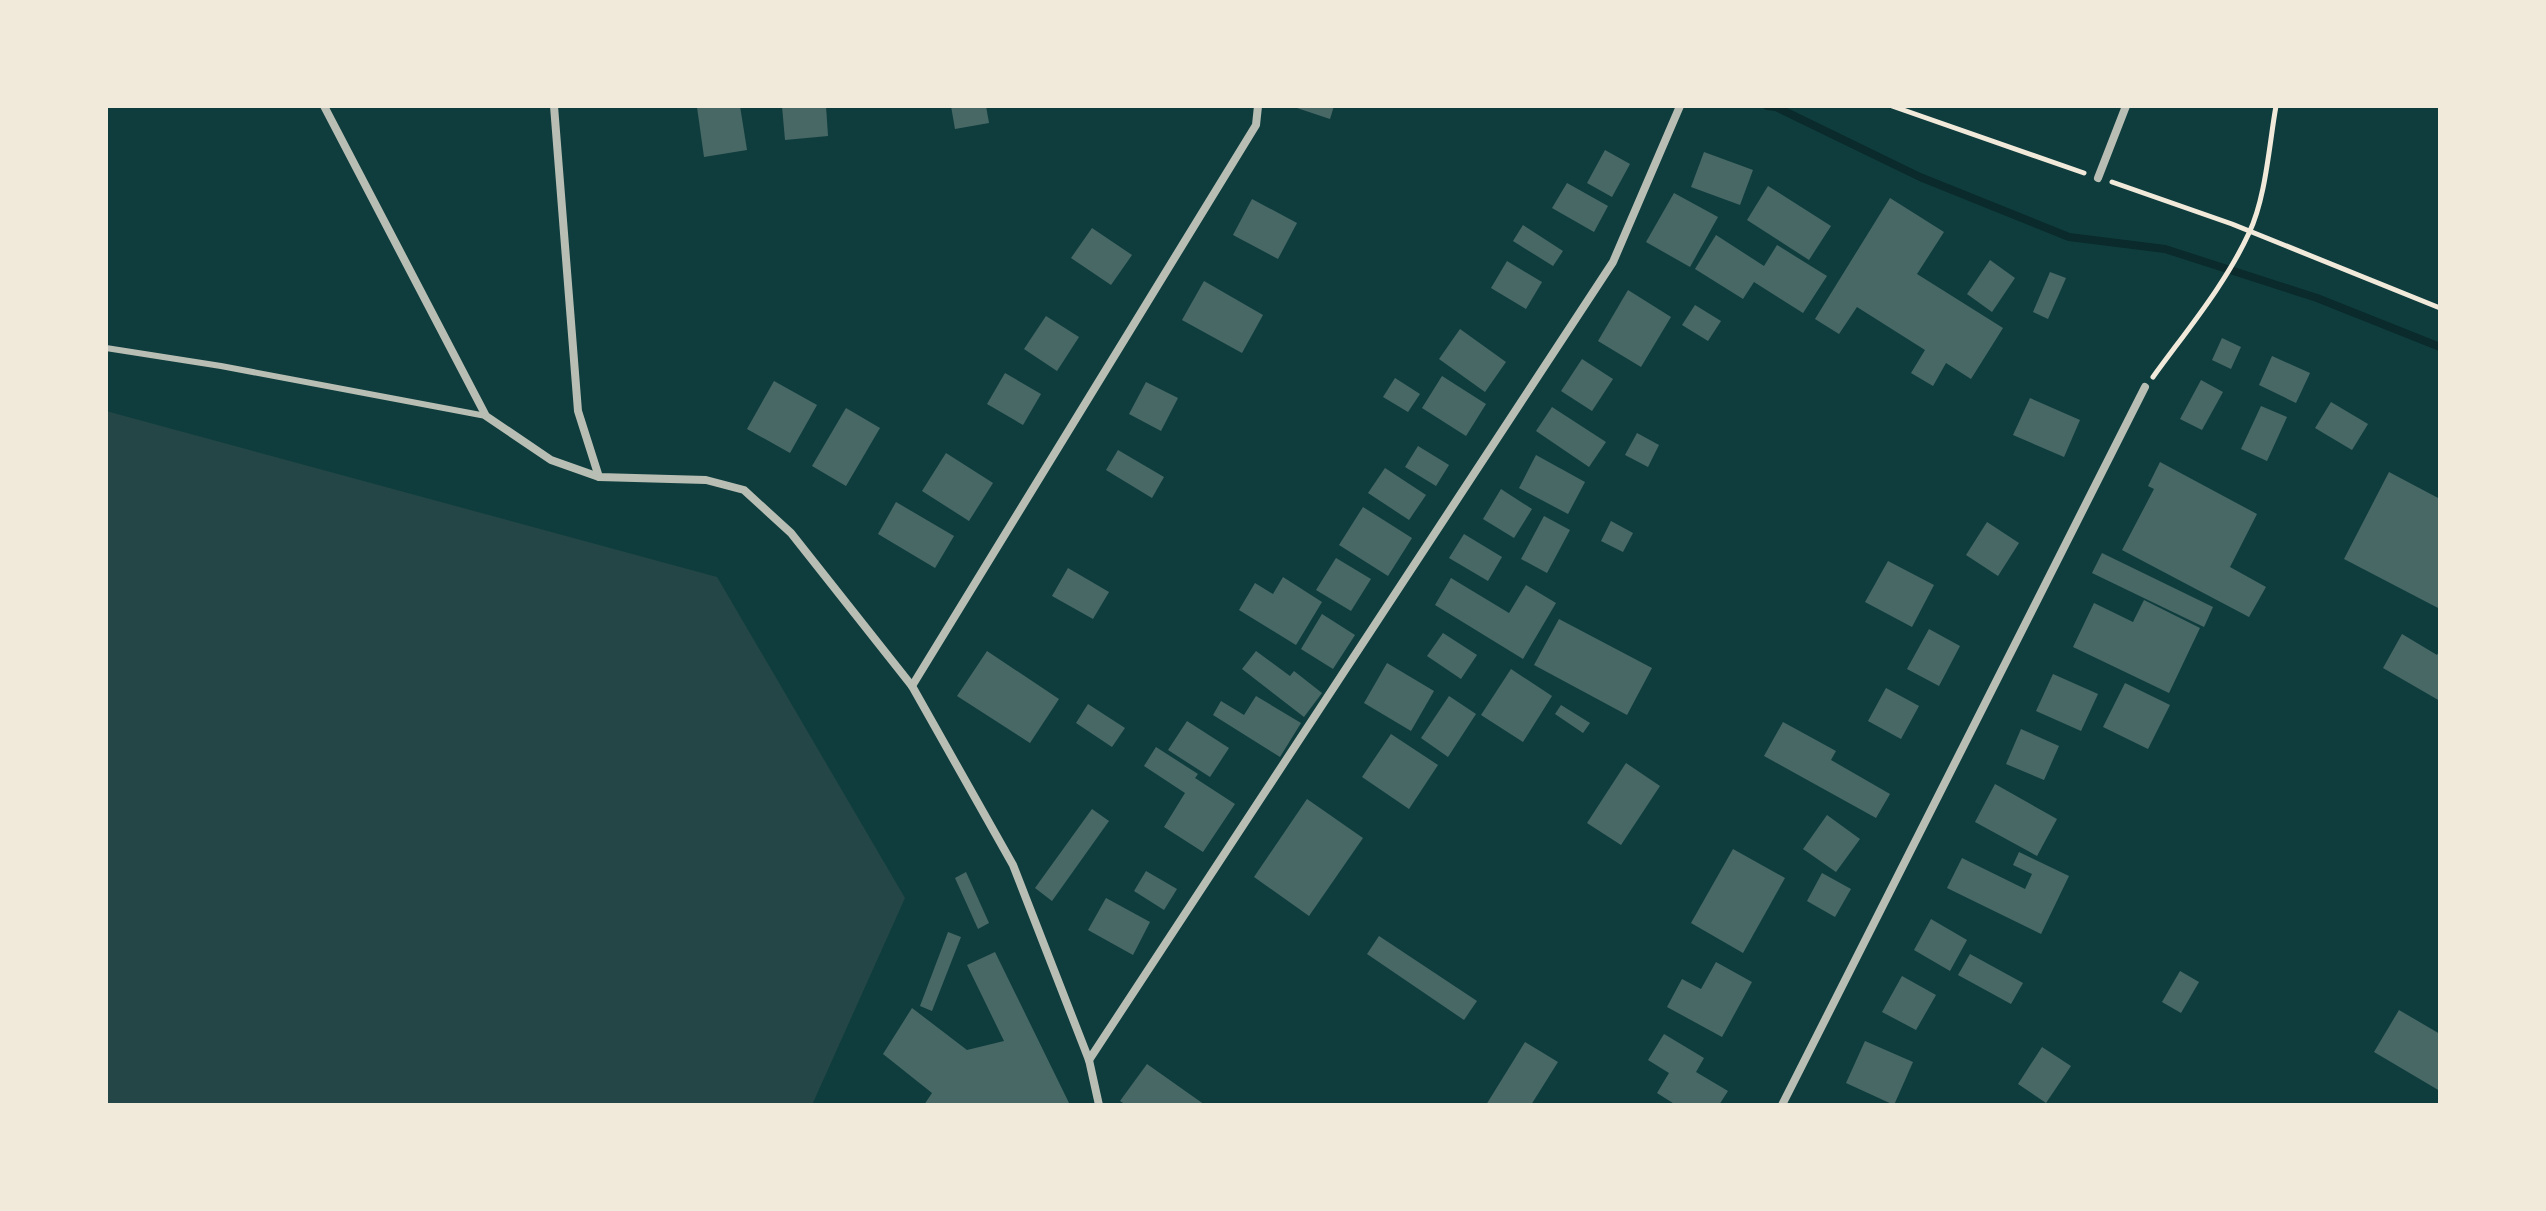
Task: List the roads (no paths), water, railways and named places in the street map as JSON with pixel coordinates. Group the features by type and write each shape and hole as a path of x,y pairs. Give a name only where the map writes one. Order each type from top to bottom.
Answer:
{"street":[{"path":"324,106 486,416 551,460 599,477 706,480 744,490 791,533 912,686 1013,865 1089,1060 1099,1105"},
{"path":"554,106 578,411 599,477"},
{"path":"912,686 1256,125 1258,106"},
{"path":"1089,1060 1613,262 1680,106"},
{"path":"2098,178 2126,106"},
{"path":"1782,1105 2145,387"}],"lane":[{"path":"106,348 221,366 486,416"}],"waterway":[{"path":"1767,106 1776,107 1920,177 2069,237 2165,249 2317,298 2440,347"}]}
